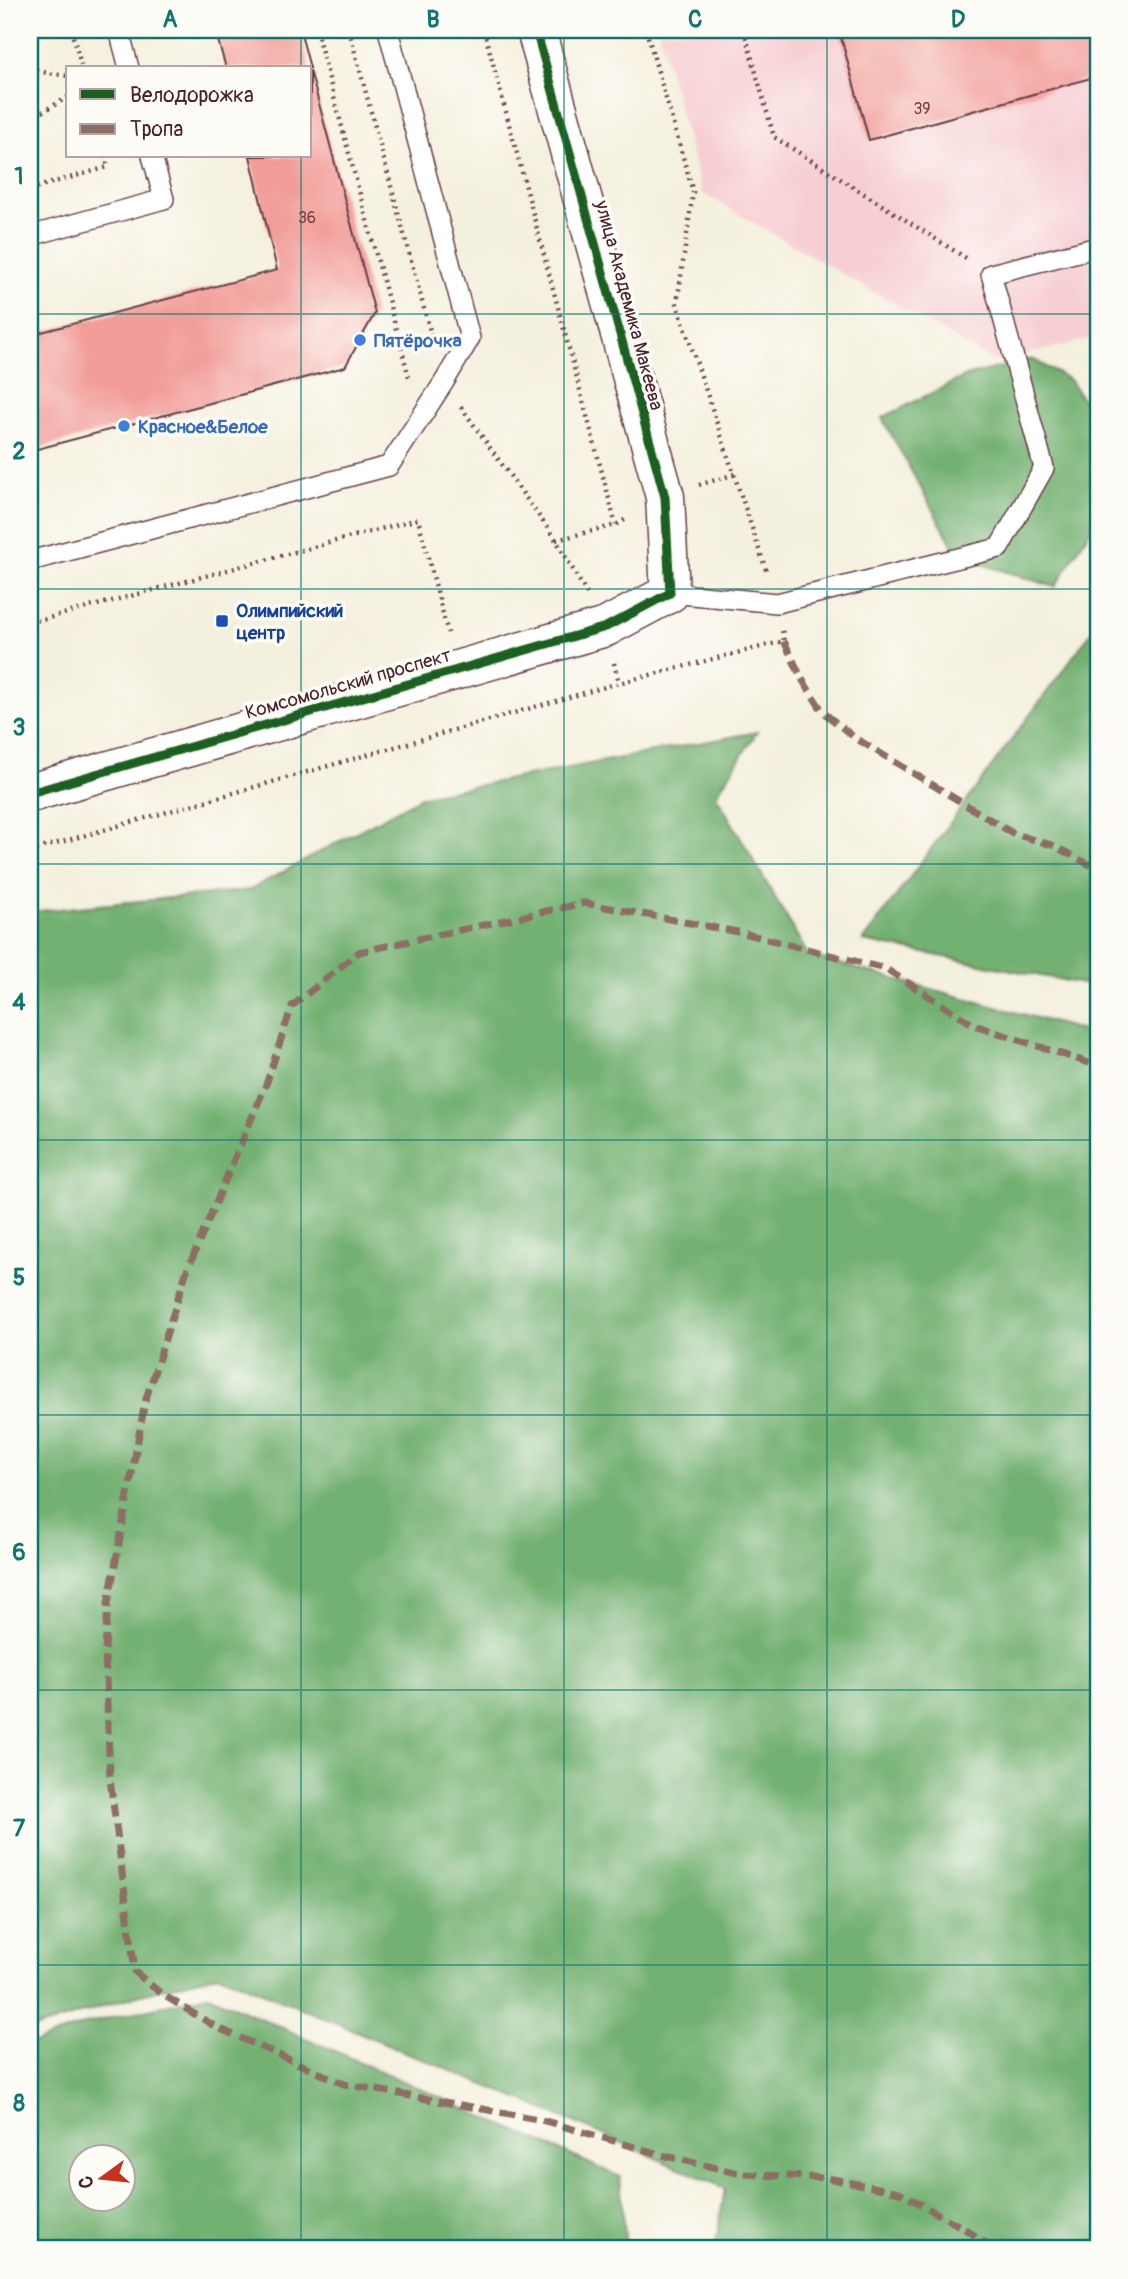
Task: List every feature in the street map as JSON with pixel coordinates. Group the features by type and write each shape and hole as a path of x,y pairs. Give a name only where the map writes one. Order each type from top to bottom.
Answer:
{"street":[{"name":"улица Академика Макеева","path":"536,30 665,497 670,593"},
{"name":"Комсомольский проспект","path":"30,793 606,627 670,593"}],"lane":[{"path":"119,30 128,66"},
{"path":"30,561 389,466 470,338 388,30"},
{"path":"30,236 164,200 153,158"},
{"path":"670,593 777,603 999,548 1044,468 991,274 1098,247"}],"path":[{"path":"71,30 81,66"},
{"path":"316,30 420,418"},
{"path":"349,30 444,382 556,540"},
{"path":"484,30 616,525"},
{"path":"30,851 619,683 784,641 777,603 677,304 693,192 646,30"},
{"path":"744,30 774,137 991,274"},
{"path":"30,70 66,76"},
{"path":"30,119 66,98"},
{"path":"30,190 108,167 106,158"},
{"path":"30,623 418,519 450,640"}],"shaded area":[{"path":"658,30 1098,30 1098,337 995,362 702,193"}],"green space":[{"path":"1032,359 1070,380 1098,424 1098,517 1055,587 959,557 882,418 966,376"},
{"path":"1098,623 1098,987 863,941"},
{"path":"757,732 716,795 808,955 1098,1035 1098,2249 715,2249 725,2188 219,1974 141,1994 30,2030 30,912 250,890 423,796"},
{"path":"208,1995 620,2177 626,2249 30,2249 30,2045 85,2024"}],"building":[{"path":"215,30 300,30 309,66 225,66"},
{"path":"839,30 1098,30 1098,76 869,140"},
{"path":"312,77 375,313 345,367 30,451 30,335 277,270 250,158 312,158"}],"marked path":[{"path":"784,641 802,679 823,712 855,738 1014,834 1052,845 1098,869"},
{"path":"993,2249 970,2232 899,2192 827,2178 742,2174 666,2156 538,2119 344,2084 216,2027 163,1995 135,1972 110,1779 105,1650 108,1604 145,1402 186,1273 267,1082 292,1006 359,952 584,903 743,933 886,969 974,1025 1098,1066"}],"cycle path":[{"path":"30,793 606,627 670,593 665,497 536,30"}],"place":[{"name":"Пятёрочка","path":"360,340"},
{"name":"Красное&Белое","path":"124,426"},
{"name":"Олимпийский центр","path":"222,621"}]}
